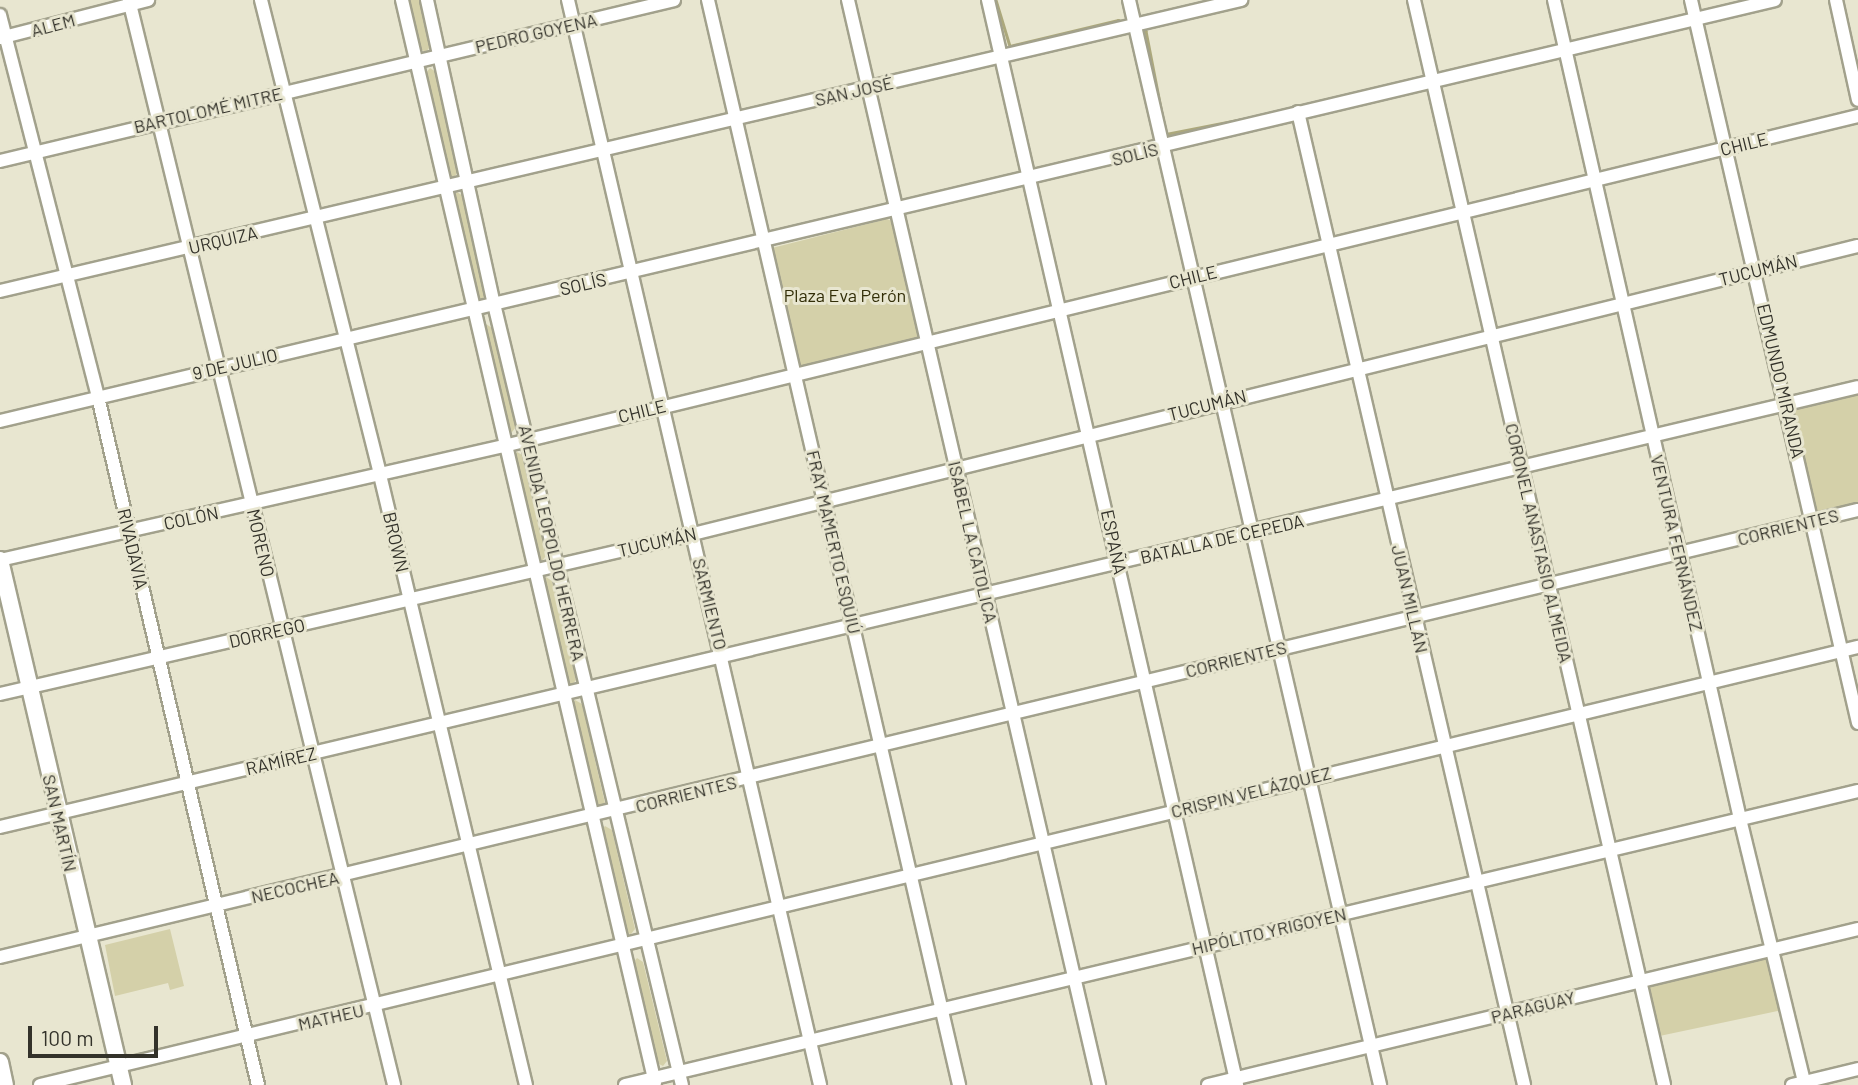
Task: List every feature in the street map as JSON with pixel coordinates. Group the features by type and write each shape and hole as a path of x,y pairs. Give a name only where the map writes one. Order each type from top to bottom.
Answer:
{"main road":[{"name":"SAN MARTÍN","path":"0,560 123,1085"},
{"path":"0,1062 5,1085"}],"street":[{"name":"ALEM","path":"3,38 129,2 148,0"},
{"name":"BROWN","path":"261,0 380,475 526,1085"},
{"name":"AVENIDA LEOPOLDO HERRERA","path":"402,0 472,310 655,1081"},
{"name":"AVENIDA LEOPOLDO HERRERA","path":"427,0 494,304 681,1079"},
{"name":"SARMIENTO","path":"568,0 820,1085"},
{"name":"PEDRO GOYENA","path":"417,61 674,0"},
{"name":"FRAY MAMERTO ESQUIÚ","path":"708,0 733,121 825,500 959,1085"},
{"name":"ISABEL LA CATOLICA","path":"848,0 1099,1085"},
{"name":"ESPAÑA","path":"988,0 1090,433 1236,1082"},
{"path":"1129,0 1380,1085"},
{"name":"SAN JOSÉ","path":"445,188 1241,0"},
{"name":"CORONEL ANASTASIO ALMEIDA","path":"1414,0 1638,982 1664,1085"},
{"name":"VENTURA FERNÁNDEZ","path":"1554,0 1621,304 1801,1084"},
{"name":"EDMUNDO MIRANDA","path":"1691,0 1858,723"},
{"name":"SOLÍS","path":"472,310 897,212 1297,112 1774,0"},
{"path":"1836,0 1858,100"},
{"name":"MORENO","path":"129,2 394,1085"},
{"name":"RIVADAVIA","path":"0,15 3,38 98,397 258,1085"},
{"name":"BARTOLOMÉ MITRE","path":"0,161 417,61"},
{"name":"JUAN MILLÁN","path":"1297,112 1524,1085"},
{"name":"CHILE","path":"504,446 1858,116"},
{"name":"URQUIZA","path":"0,291 445,188"},
{"name":"TUCUMÁN","path":"533,570 693,534 1090,433 1858,246"},
{"name":"9 DE JULIO","path":"0,421 472,310"},
{"name":"BATALLA DE CEPEDA","path":"563,697 1858,387"},
{"name":"COLÓN","path":"0,560 504,446"},
{"name":"CORRIENTES","path":"591,817 1013,712 1858,510"},
{"name":"DORREGO","path":"0,694 533,570"},
{"name":"CRISPIN VELÁZQUEZ","path":"622,947 1176,810 1858,647"},
{"name":"RAMÍREZ","path":"0,827 563,697"},
{"name":"HIPÓLITO YRIGOYEN","path":"625,1085 681,1079 810,1041 1858,791"},
{"name":"NECOCHEA","path":"0,957 591,817"},
{"name":"PARAGUAY","path":"1208,1085 1236,1082 1371,1046 1858,929"},
{"name":"MATHEU","path":"40,1085 622,947"},
{"path":"1801,1084 1858,1069"}],"green space":[{"path":"408,0 419,0 430,47 426,52 420,49"},
{"path":"430,68 436,72 458,172 454,177 449,176 425,74"},
{"path":"457,192 463,196 485,296 480,301 452,197"},
{"name":"Plaza Eva Perón","path":"887,219 894,222 920,339 803,371 796,366 772,248"},
{"path":"486,324 492,328 516,427 512,432 507,431"},
{"path":"1858,393 1858,504 1817,515 1793,410"},
{"path":"517,452 524,456 546,556 542,561 537,560 513,457"},
{"path":"546,577 552,581 576,680 572,685 567,684 541,582"},
{"path":"575,700 582,704 605,803 601,808 596,807 571,705"},
{"path":"605,826 612,830 635,929 631,934 626,933 601,831"},
{"path":"170,929 184,986 170,990 168,983 115,996 105,945"},
{"path":"1767,956 1779,1011 1658,1036 1647,982"},
{"path":"637,958 643,962 667,1061 663,1066 657,1063 632,964"}],"waterway":[{"path":"996,0 1010,46 1118,20 1125,22"},
{"path":"1141,29 1146,31 1166,134 1288,110"},
{"path":"1304,116 1313,149"}]}
